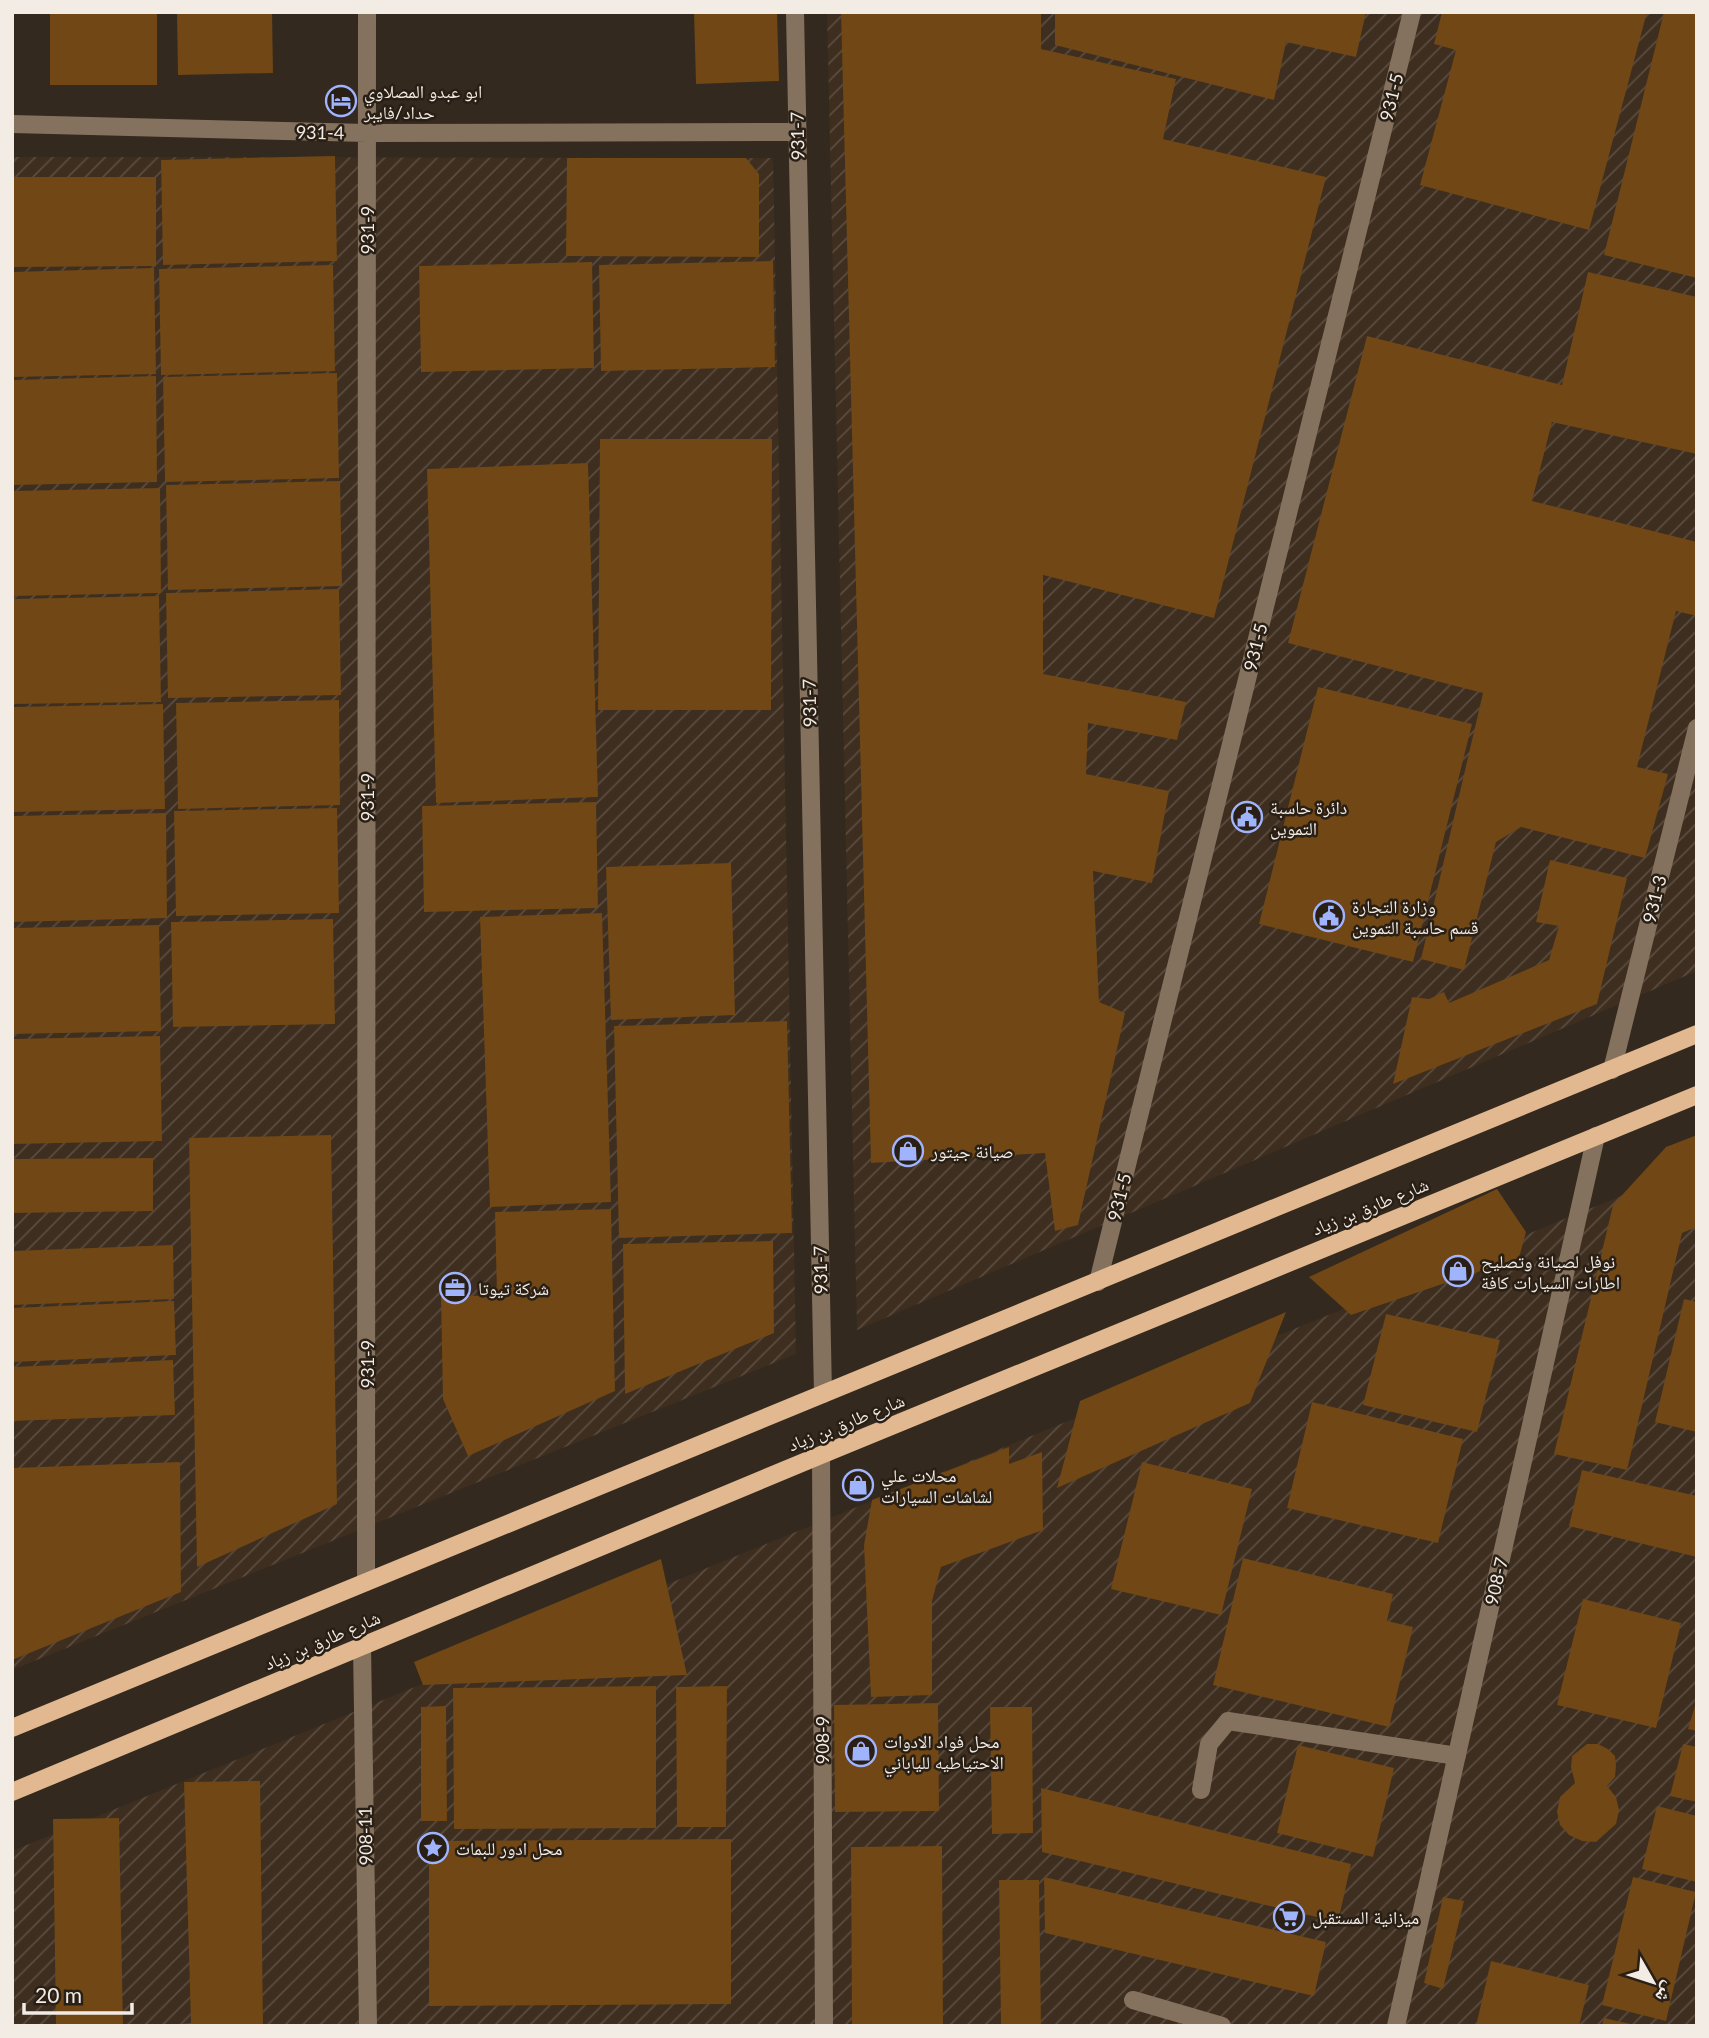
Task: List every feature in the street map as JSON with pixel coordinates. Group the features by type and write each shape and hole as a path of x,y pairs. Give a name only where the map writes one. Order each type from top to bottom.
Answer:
{"main road":[{"name":"شارع طارق بن زياد","path":"12,1728 1697,1034"},
{"name":"شارع طارق بن زياد","path":"12,1792 1697,1094"}],"street":[{"name":"931-9","path":"366,1582 367,12"},
{"name":"931-7","path":"795,12 823,1394"},
{"name":"931-5","path":"1098,1282 1412,12"},
{"name":"931-4","path":"12,124 367,133 797,132"},
{"name":"931-3","path":"1612,1070 1697,728"},
{"name":"908-7","path":"1396,2026 1596,1136"},
{"name":"908-9","path":"821,1455 824,2026"},
{"name":"908-11","path":"362,1646 368,2026"},
{"path":"1201,1790 1209,1744 1228,1721 1457,1756"},
{"path":"1133,2000 1222,2026"}],"shaded area":[{"path":"827,12 1697,12 1697,971 857,1330"},
{"path":"12,157 773,158 796,1354 12,1670"},
{"path":"1697,1165 1697,2026 12,2026 12,1851"}],"building":[{"path":"50,12 157,12 157,85 50,85"},
{"path":"177,12 272,12 273,73 178,75"},
{"path":"694,12 777,12 779,81 696,84"},
{"path":"841,12 1041,12 1041,49 1176,79 1163,139 1326,177 1214,618 1043,575 1043,674 1186,702 1177,740 1088,723 1086,774 1169,791 1152,883 1093,871 1099,1002 1125,1013 1078,1225 1055,1231 1045,1153 871,1163"},
{"path":"1055,12 1366,12 1356,57 1286,42 1274,100 1055,45"},
{"path":"1442,12 1647,12 1589,230 1420,185 1456,50 1434,44"},
{"path":"1664,12 1697,12 1697,278 1604,255"},
{"path":"335,156 337,261 163,265 161,160"},
{"path":"567,158 746,158 759,174 759,257 566,256"},
{"path":"12,177 156,177 156,266 12,267"},
{"path":"773,261 775,367 601,371 599,265"},
{"path":"592,262 594,368 421,372 419,266"},
{"path":"333,265 335,371 161,375 159,269"},
{"path":"154,268 156,374 12,377 12,272"},
{"path":"1588,272 1697,297 1697,454 1552,422 1532,501 1697,542 1697,616 1676,611 1637,767 1668,774 1645,858 1521,827 1496,842 1464,970 1421,959 1483,693 1288,643 1367,336 1562,385"},
{"path":"337,373 339,478 165,482 163,377"},
{"path":"156,376 157,482 12,485 12,380"},
{"path":"600,439 772,439 771,710 598,710"},
{"path":"588,463 598,797 436,803 427,469"},
{"path":"340,481 342,586 168,590 166,485"},
{"path":"160,488 161,593 12,596 12,491"},
{"path":"339,589 341,695 168,698 166,593"},
{"path":"159,596 161,702 12,704 12,599"},
{"path":"1318,687 1472,724 1413,962 1259,924"},
{"path":"339,700 340,805 178,809 176,703"},
{"path":"163,704 165,809 12,812 12,707"},
{"path":"596,802 598,908 424,912 422,806"},
{"path":"337,808 339,913 176,916 174,811"},
{"path":"166,813 167,918 12,922 12,816"},
{"path":"1550,860 1627,878 1597,1004 1393,1084 1412,997 1429,999 1444,992 1449,1003 1549,960 1559,926 1536,922"},
{"path":"731,863 735,1015 611,1020 606,867"},
{"path":"602,913 611,1202 490,1207 480,917"},
{"path":"333,919 335,1024 173,1027 171,922"},
{"path":"159,925 161,1031 12,1034 12,928"},
{"path":"787,1021 792,1233 619,1238 614,1026"},
{"path":"160,1036 162,1141 12,1144 12,1039"},
{"path":"331,1135 337,1504 197,1567 189,1138"},
{"path":"1697,1135 1697,1227 1682,1233 1627,1470 1554,1454 1613,1205 1666,1147"},
{"path":"153,1158 153,1211 12,1213 12,1159"},
{"path":"1497,1189 1526,1232 1519,1258 1351,1315 1309,1277"},
{"path":"611,1209 615,1391 468,1456 443,1399 441,1297 497,1295 495,1212"},
{"path":"773,1241 774,1333 625,1394 623,1244"},
{"path":"173,1245 174,1299 12,1305 12,1251"},
{"path":"1684,1299 1697,1302 1697,1432 1655,1422"},
{"path":"174,1301 176,1355 13,1362 12,1308"},
{"path":"1286,1312 1250,1403 1057,1488 1080,1401"},
{"path":"1386,1314 1500,1340 1477,1432 1363,1405"},
{"path":"173,1360 175,1415 12,1421 12,1367"},
{"path":"1312,1402 1463,1439 1438,1543 1287,1508"},
{"path":"1009,1447 1009,1464 1042,1452 1043,1530 941,1567 932,1601 932,1695 871,1697 864,1545 872,1500"},
{"path":"180,1462 181,1592 12,1660 12,1468"},
{"path":"1142,1462 1252,1489 1221,1615 1111,1589"},
{"path":"1582,1470 1697,1496 1697,1557 1569,1526"},
{"path":"1243,1558 1393,1594 1387,1621 1413,1627 1389,1727 1213,1685"},
{"path":"661,1559 687,1675 423,1685 414,1662"},
{"path":"1583,1599 1681,1623 1656,1728 1557,1705"},
{"path":"656,1686 656,1828 454,1829 453,1688"},
{"path":"727,1686 726,1827 677,1827 676,1687"},
{"path":"1697,1699 1697,1731 1688,1729"},
{"path":"938,1703 939,1811 835,1812 834,1705"},
{"path":"446,1706 447,1821 421,1821 421,1707"},
{"path":"990,1707 1032,1707 1033,1833 992,1834"},
{"path":"1587,1744 1598,1744 1608,1749 1615,1756 1616,1766 1615,1777 1607,1786 1616,1797 1619,1810 1616,1824 1596,1842 1582,1841 1569,1835 1560,1825 1557,1812 1560,1797 1575,1783 1571,1767 1572,1756"},
{"path":"1683,1744 1697,1747 1697,1802 1670,1796"},
{"path":"1298,1745 1394,1768 1373,1857 1277,1833"},
{"path":"260,1781 263,2026 163,2026 191,2023 184,1782"},
{"path":"1041,1788 1351,1864 1338,1922 1042,1852"},
{"path":"1657,1806 1697,1816 1697,1882 1642,1869"},
{"path":"119,1818 123,2026 56,2026 53,1819"},
{"path":"731,1839 731,2004 429,2006 429,1841"},
{"path":"942,1846 943,2026 852,2026 851,1847"},
{"path":"1044,1877 1326,1942 1314,1996 1045,1933"},
{"path":"1633,1877 1696,1892 1666,2021 1602,2005"},
{"path":"999,1880 1039,1880 1041,2026 1001,2026"},
{"path":"1443,1897 1464,1901 1443,1989 1424,1983"},
{"path":"1491,1961 1589,1985 1579,2026 1476,2026"},
{"path":"1604,2018 1635,2025 1635,2026 1602,2026"}],"place":[{"name":"ابو عبدو المصلاوي حداد/فايبر","path":"341,101"},
{"name":"دائرة حاسبة التموين","path":"1247,817"},
{"name":"وزارة التجارة قسم حاسبة التموين","path":"1329,916"},
{"name":"صيانة جيتور","path":"908,1151"},
{"name":"نوفل لصيانة وتصليح اطارات السيارات كافة","path":"1458,1271"},
{"name":"شركة تيوتا","path":"455,1288"},
{"name":"محلات علي لشاشات السيارات","path":"858,1485"},
{"name":"محل فواد الادوات الاحتياطيه للياباني","path":"861,1751"},
{"name":"محل ادور للبمات","path":"433,1848"},
{"name":"ميزانية المستقبل","path":"1289,1917"}]}
